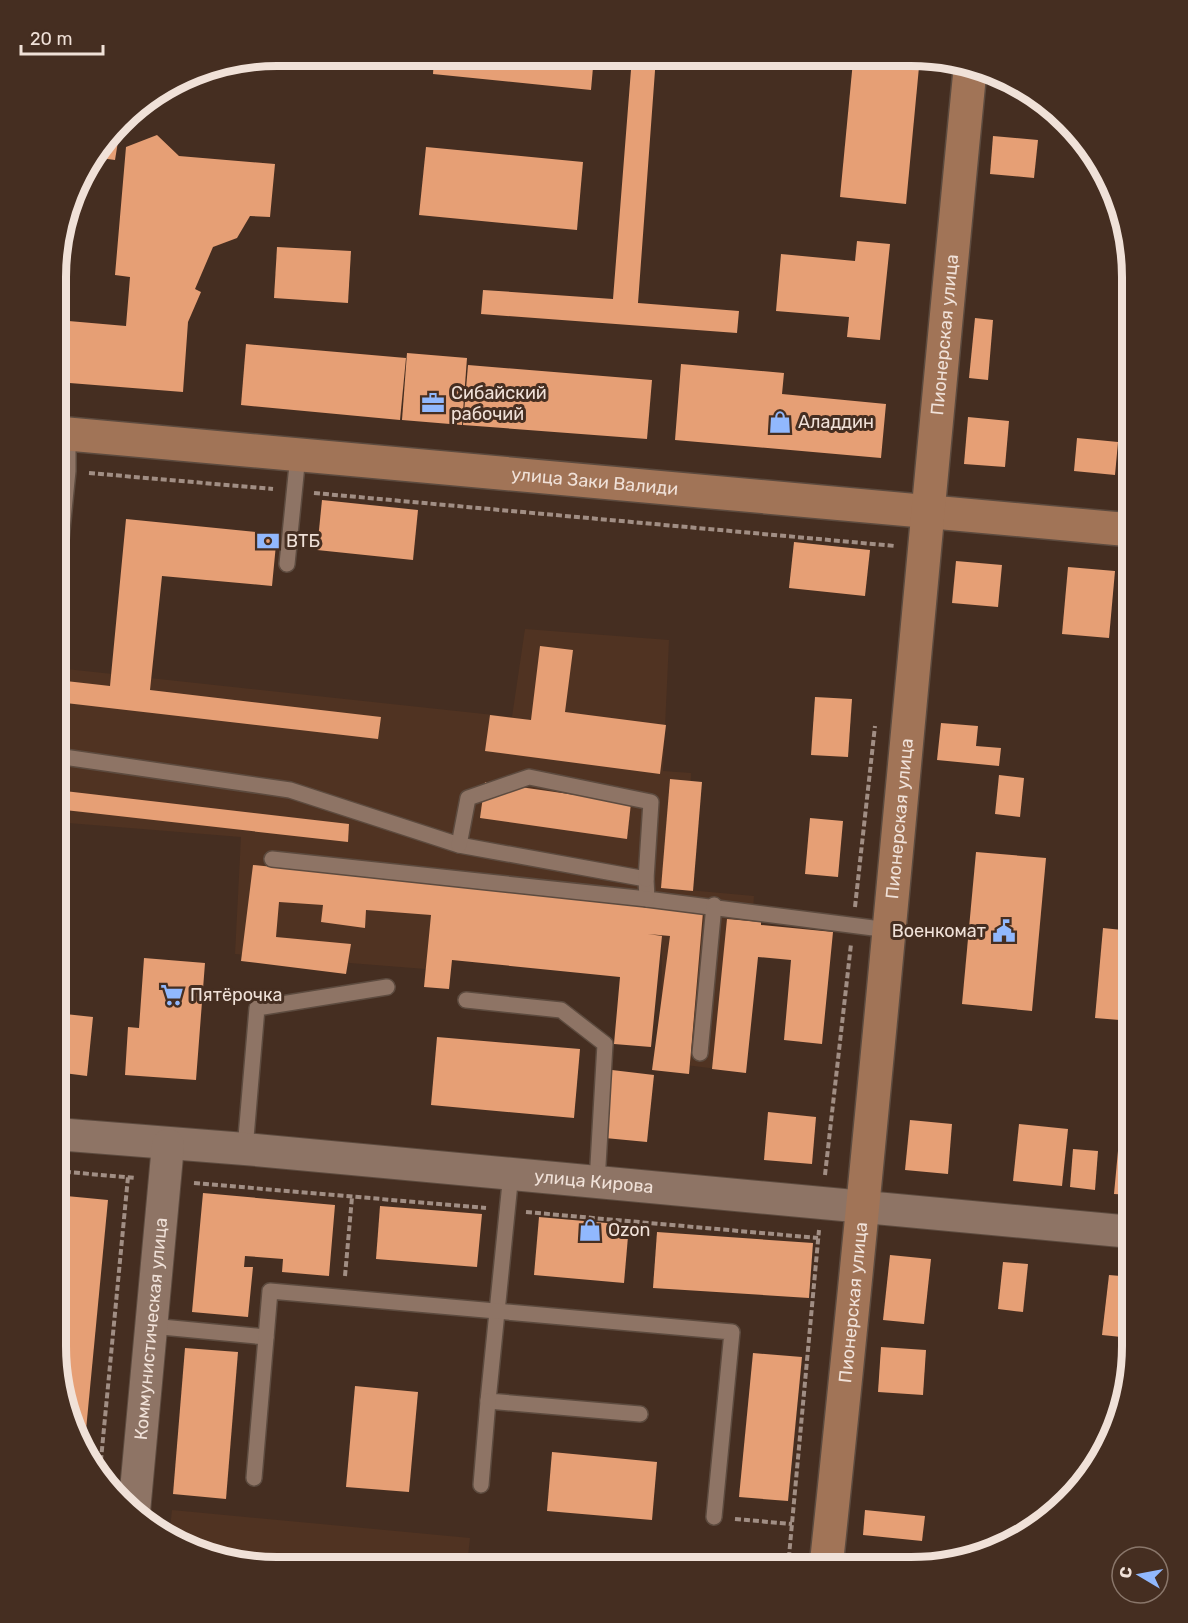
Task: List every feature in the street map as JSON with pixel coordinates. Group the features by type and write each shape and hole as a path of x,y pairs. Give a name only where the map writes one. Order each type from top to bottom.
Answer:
{"street":[{"name":"Пионерская улица","path":"827,1557 864,1208 926,512 971,75"},
{"name":"улица Заки Валиди","path":"66,433 1122,529"},
{"name":"улица Кирова","path":"66,1135 510,1173 1122,1231"},
{"name":"Коммунистическая улица","path":"135,1502 168,1145"}],"lane":[{"path":"287,564 298,455"},
{"path":"66,456 68,471 66,491"},
{"path":"66,757 290,790 459,845 646,879"},
{"path":"459,845 468,798 528,777 651,802 647,898"},
{"path":"272,859 714,905 889,930"},
{"path":"700,1053 714,905"},
{"path":"245,1149 257,1008 387,987"},
{"path":"466,1000 561,1010 605,1044 597,1182"},
{"path":"481,1485 510,1173"},
{"path":"254,1478 270,1291 732,1332 714,1517"},
{"path":"151,1326 266,1337"},
{"path":"488,1401 640,1414"}],"path":[{"path":"68,471 895,547 894,558"},
{"path":"790,1557 818,1238 875,724"},
{"path":"66,1172 818,1238"},
{"path":"101,1461 128,1177"},
{"path":"343,1298 352,1197"},
{"path":"714,1517 792,1524"}],"shaded area":[{"path":"525,629 669,640 663,771 691,773 688,890 754,896 742,1072 661,1062 662,936 432,914 426,969 235,954 241,837 66,823 66,669 512,717"},
{"path":"172,1510 470,1538 468,1557 263,1557 209,1546 170,1528"}],"building":[{"path":"433,66 593,66 591,90 433,74"},
{"path":"631,66 655,66 638,303 739,311 737,333 481,314 483,290 613,299"},
{"path":"853,66 919,67 906,204 840,197"},
{"path":"157,135 179,156 275,164 270,217 250,216 237,238 213,247 195,289 201,292 188,322 183,392 66,383 66,321 126,326 130,277 115,275 126,147"},
{"path":"993,136 1038,140 1034,178 990,174"},
{"path":"119,137 115,160 103,158"},
{"path":"426,147 583,162 577,230 419,215"},
{"path":"857,241 890,244 880,340 847,337 849,317 776,311 781,254 855,261"},
{"path":"277,247 351,251 348,303 274,298"},
{"path":"69,252 67,283 66,263"},
{"path":"975,318 993,320 988,380 969,378"},
{"path":"246,344 406,358 400,420 241,405"},
{"path":"407,353 467,358 462,425 402,420"},
{"name":"Аладдин","path":"681,364 784,373 782,394 886,404 881,458 675,440"},
{"path":"468,365 652,380 647,439 463,425"},
{"path":"968,417 1009,421 1005,467 964,464"},
{"path":"1077,438 1118,442 1115,475 1074,471"},
{"path":"322,500 418,510 413,560 317,550"},
{"path":"126,519 277,534 272,586 162,576 150,690 381,717 378,739 66,703 66,681 110,686"},
{"path":"794,542 870,550 865,596 789,588"},
{"path":"956,561 1002,565 998,607 952,603"},
{"path":"1068,567 1115,571 1109,638 1062,634"},
{"path":"540,646 573,650 565,712 666,725 660,774 485,751 490,715 531,720"},
{"path":"815,697 852,699 848,757 811,755"},
{"path":"941,723 978,726 976,746 1001,748 999,766 937,760"},
{"path":"999,775 1024,778 1020,817 995,814"},
{"path":"670,779 702,782 693,891 661,888"},
{"path":"485,782 631,803 627,839 480,818"},
{"path":"66,791 349,824 348,842 66,810"},
{"path":"810,818 843,821 838,877 805,874"},
{"name":"Военкомат","path":"976,852 1046,858 1032,1011 962,1004"},
{"path":"253,865 703,912 689,1074 652,1070 670,936 648,934 662,936 651,1047 614,1044 620,977 452,960 449,989 424,987 431,915 366,910 365,928 321,922 323,905 279,902 276,937 351,944 346,974 241,961"},
{"path":"727,919 761,922 761,925 833,932 822,1044 784,1040 791,960 758,957 746,1073 712,1069"},
{"path":"1103,928 1122,930 1122,1020 1095,1018"},
{"name":"Пятёрочка","path":"144,958 205,963 196,1080 125,1075 128,1027 139,1028"},
{"path":"66,1014 93,1017 87,1076 66,1073"},
{"path":"437,1037 580,1049 574,1118 431,1105"},
{"path":"612,1070 654,1075 647,1142 605,1138"},
{"path":"768,1112 816,1117 812,1164 764,1160"},
{"path":"910,1120 952,1124 948,1174 905,1170"},
{"path":"1019,1124 1068,1129 1062,1186 1013,1181"},
{"path":"1119,1140 1122,1140 1122,1194 1114,1194"},
{"path":"1073,1149 1098,1151 1095,1190 1070,1187"},
{"path":"203,1193 335,1205 329,1276 282,1272 283,1259 245,1256 244,1267 253,1267 248,1317 192,1312"},
{"path":"66,1196 108,1200 86,1434 73,1400 66,1360"},
{"path":"380,1206 482,1214 477,1267 376,1259"},
{"path":"539,1217 629,1225 624,1283 534,1275"},
{"path":"657,1232 813,1243 809,1298 653,1288"},
{"path":"890,1255 931,1259 924,1324 883,1320"},
{"path":"1003,1262 1028,1264 1023,1312 998,1309"},
{"path":"1109,1275 1122,1276 1122,1337 1102,1335"},
{"path":"881,1347 926,1350 923,1395 878,1392"},
{"path":"185,1348 238,1352 226,1499 173,1494"},
{"path":"753,1353 802,1357 788,1501 739,1497"},
{"path":"355,1386 418,1392 409,1492 346,1487"},
{"path":"552,1452 657,1462 652,1520 547,1511"},
{"path":"865,1510 925,1516 922,1541 863,1535"},
{"path":"225,1550 300,1557 263,1557"}],"place":[{"name":"Сибайский рабочий","path":"433,403"},
{"name":"Аладдин","path":"780,422"},
{"name":"ВТБ","path":"268,541"},
{"name":"Военкомат","path":"1004,931"},
{"name":"Пятёрочка","path":"172,995"},
{"name":"Ozon","path":"590,1230"}]}
